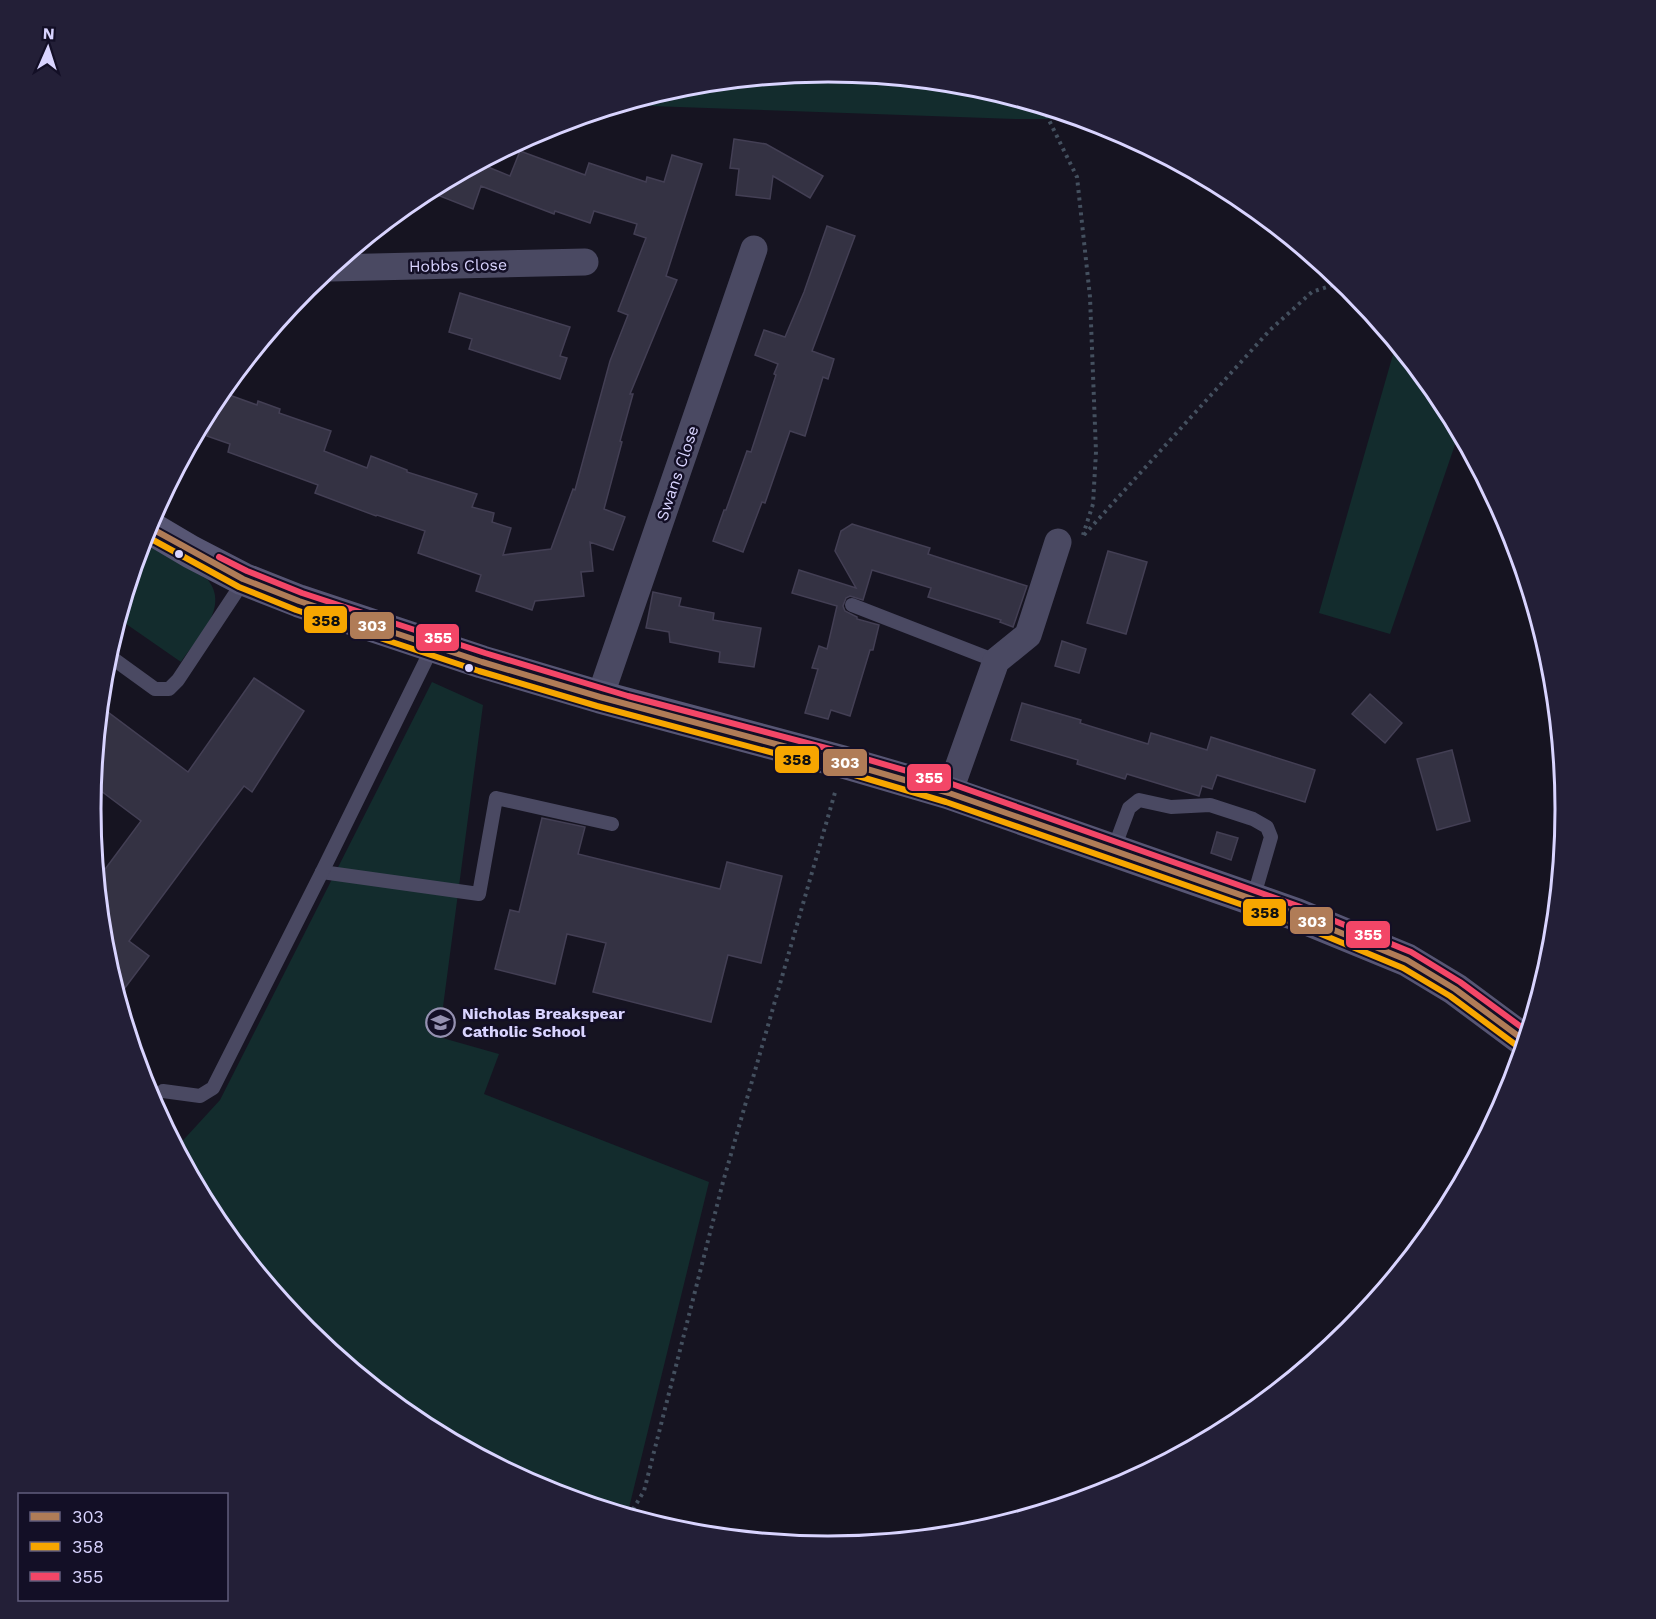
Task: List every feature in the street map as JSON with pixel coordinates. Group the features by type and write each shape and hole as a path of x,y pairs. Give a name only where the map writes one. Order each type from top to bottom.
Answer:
{"street":[{"name":"Swans Close","path":"600,698 754,249"},
{"name":"Hobbs Close","path":"344,268 585,262"},
{"path":"156,531 243,579 299,602 600,698 843,762 950,794 1333,928 1407,960 1455,989 1518,1036"},
{"path":"950,794 996,661 1028,635 1058,542"}],"lane":[{"path":"117,661 155,689 169,688 178,680 243,579"},
{"path":"852,604 996,661"},
{"path":"163,1091 200,1096 213,1088 433,646"},
{"path":"322,872 479,894 496,798 612,824"},
{"path":"1113,851 1129,808 1139,800 1171,807 1210,805 1254,819 1267,827 1271,837 1253,899"}],"path":[{"path":"1047,116 1077,177 1090,297 1096,452 1093,504 1082,538 1270,330 1312,292 1332,285"},
{"path":"633,1510 644,1491 723,1182 843,762"}],"green space":[{"path":"828,82 876,84 970,96 1055,119 645,106 686,96 733,89"},
{"path":"1393,353 1456,443 1390,634 1319,613"},
{"path":"151,546 208,580 214,591 215,601 209,623 181,662 125,623"},
{"path":"432,682 483,705 439,1037 499,1054 484,1094 709,1182 629,1509 550,1481 506,1462 464,1439 385,1386 314,1324 251,1252 198,1173 182,1142 220,1100"}],"building":[{"path":"734,139 766,144 823,176 810,198 773,176 770,199 736,195 739,169 730,168"},
{"path":"520,151 585,175 589,163 646,182 647,177 664,182 672,155 702,164 666,276 677,280 630,394 633,394 604,509 625,517 613,550 590,542 593,571 581,572 584,596 535,601 532,610 476,591 481,575 418,553 425,531 376,516 315,493 318,485 228,452 230,444 207,436 209,428 231,396 257,405 258,401 280,409 279,413 331,431 324,451 367,468 371,456 407,470 407,472 477,494 472,507 494,513 492,522 511,528 503,555 551,549 573,489 575,490 610,361 628,315 618,311 646,238 634,234 637,224 594,211 590,223 555,211 554,214 481,186 473,209 439,196 488,167 510,176"},
{"path":"827,226 855,236 812,351 834,359 828,379 823,377 805,436 790,431 765,503 762,502 743,552 713,541 747,451 751,452 776,375 774,374 778,364 755,355 764,330 785,337 804,292"},
{"path":"460,293 570,327 560,356 567,358 560,379 469,349 472,339 449,332"},
{"path":"852,524 930,548 928,554 1027,586 1013,627 1000,622 1001,620 928,597 931,588 872,570 863,600 850,596 846,598 843,606 845,611 857,619 879,625 873,650 870,650 850,716 831,710 828,719 805,713 818,669 812,668 819,646 827,649 837,606 792,593 799,570 856,588 835,551 841,531"},
{"path":"1108,551 1147,562 1126,634 1087,623"},
{"path":"653,592 681,598 679,606 714,613 713,620 761,628 754,667 719,662 720,652 670,642 669,632 646,628"},
{"path":"1062,641 1086,649 1079,673 1055,666"},
{"path":"254,678 304,711 252,792 244,786 129,941 149,956 124,989 107,904 104,870 141,821 102,792 108,712 188,772"},
{"path":"1370,694 1402,723 1385,743 1352,714"},
{"path":"1022,703 1081,720 1080,723 1148,744 1151,733 1207,750 1211,737 1315,770 1305,802 1217,775 1212,789 1202,786 1199,796 1127,774 1125,779 1077,764 1078,760 1011,740"},
{"path":"1452,750 1470,821 1437,830 1417,759"},
{"path":"542,818 585,827 578,854 720,889 727,862 782,876 761,963 728,955 711,1022 593,992 606,943 567,934 555,984 495,969 510,910 519,912"},
{"path":"1217,832 1238,838 1231,860 1211,853"}],"transit line":[{"name":"303","path":"156,531 243,579 299,601 482,662 600,697 949,793 1295,914 1407,960 1455,989 1518,1036"},
{"name":"358","path":"153,540 239,587 296,610 479,671 597,706 841,771 946,802 1292,922 1403,968 1450,996 1515,1045"},
{"name":"355","path":"219,557 302,593 485,653 628,696 845,753 952,784 1298,906 1411,952 1460,982 1521,1027"}],"place":[{"name":"Nicholas Breakspear Catholic School","path":"441,1022"}]}
